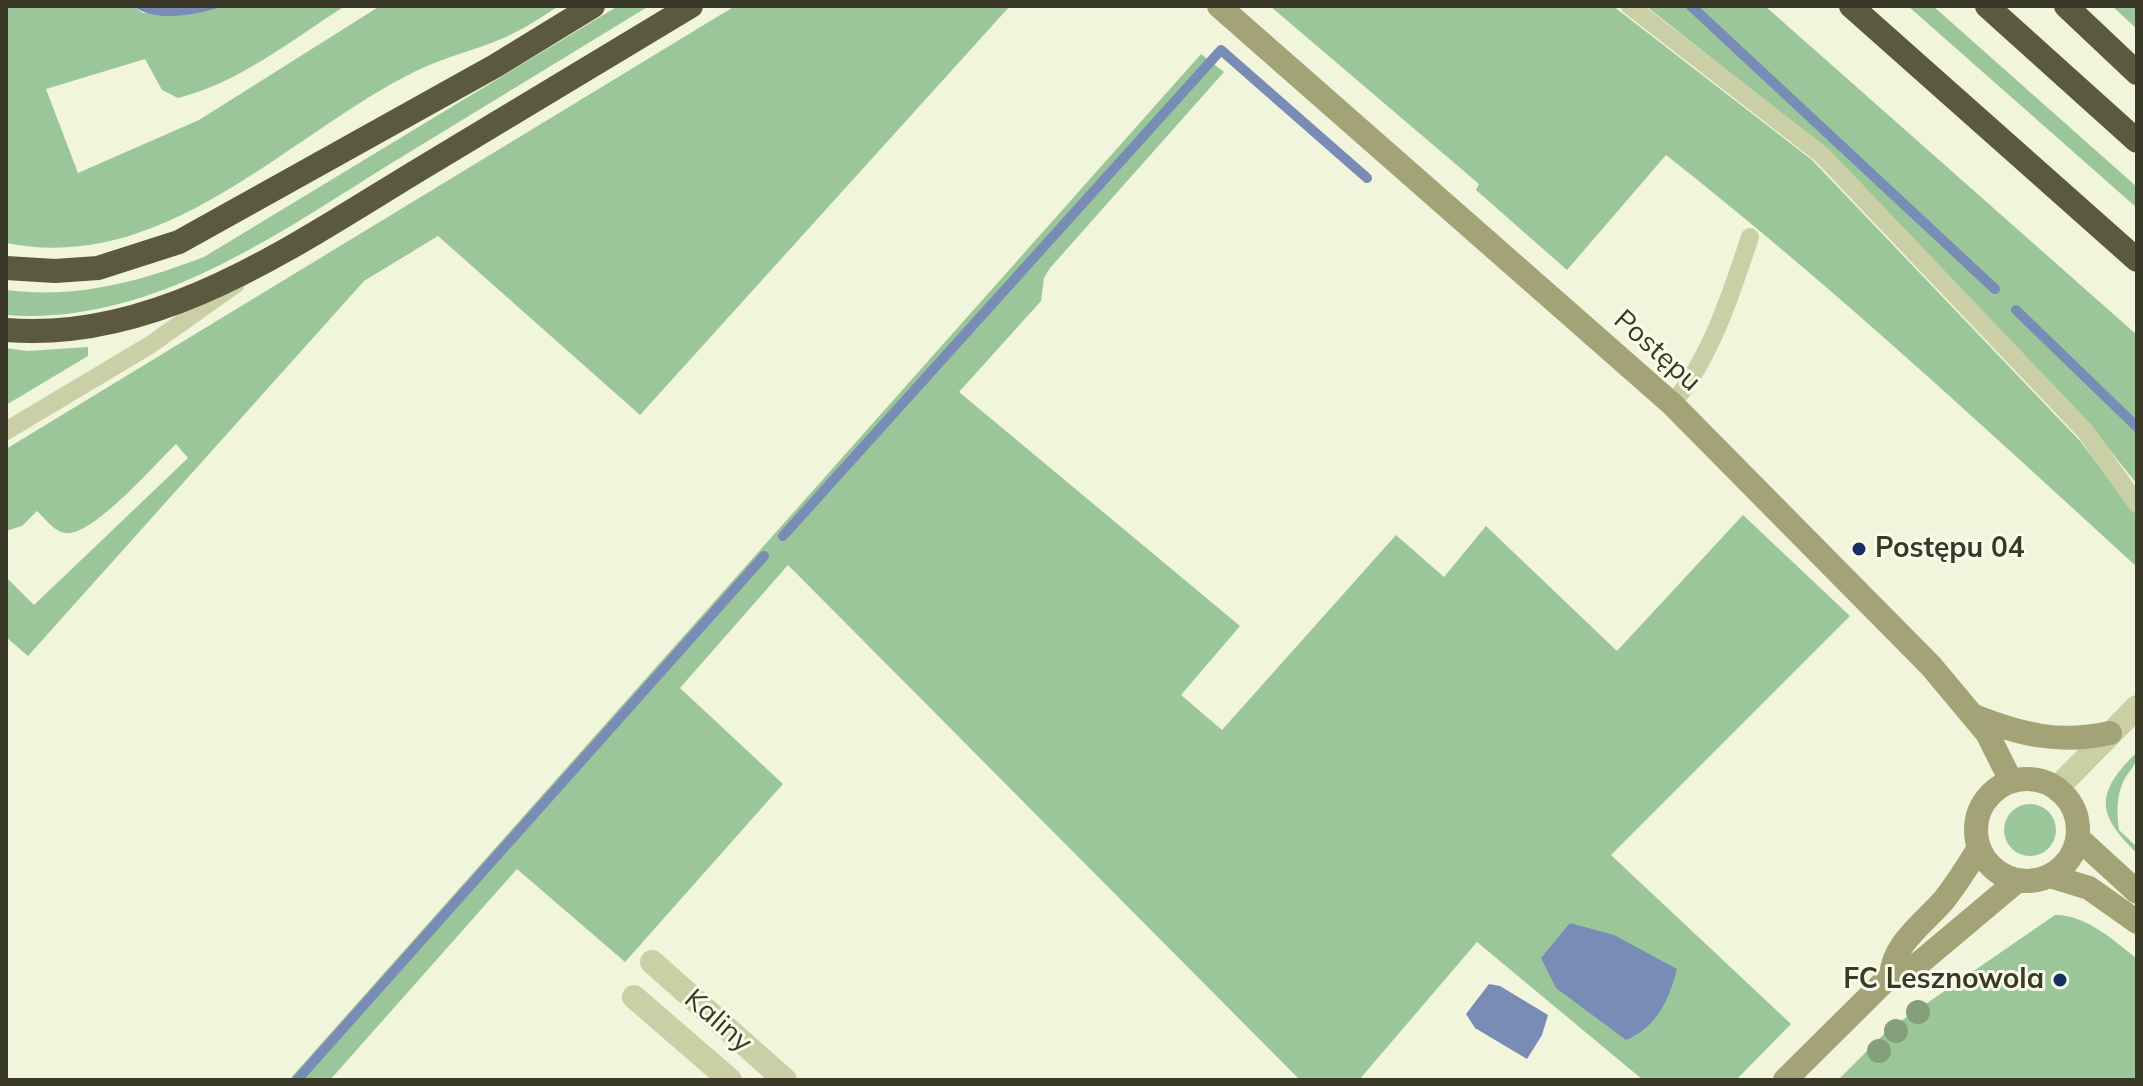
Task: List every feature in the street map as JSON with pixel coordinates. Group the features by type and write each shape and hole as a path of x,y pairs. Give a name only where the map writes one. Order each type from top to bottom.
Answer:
{"highway":[{"path":"6,268 55,271 98,268 179,242 468,81 593,6"},
{"path":"6,330 74,329 131,318 260,264 691,6"},
{"path":"1851,6 2137,260"},
{"path":"1987,6 2137,141"},
{"path":"2066,6 2137,73"}],"street":[{"name":"Postępu","path":"1219,6 1672,404 1899,632 1974,716 2011,781"},
{"path":"2057,788 2137,707"},
{"path":"1974,716 2042,739 2110,733"},
{"path":"2017,881 1993,868 1979,848 1976,824 1984,802 2011,781 2031,778 2057,788 2076,813 2078,838 2068,860 2050,876"},
{"path":"2078,838 2137,892"},
{"path":"1891,975 1892,960 1900,948 1943,901 1979,848"},
{"path":"1785,1080 1891,975 1917,965 2017,881 2050,876 2089,888 2137,922"},
{"name":"Kaliny","path":"652,962 785,1080"},
{"name":"Kaliny","path":"634,997 730,1080"}],"lane":[{"path":"1630,6 1822,155 2085,431 2137,504"},
{"path":"1672,404 1687,387 1704,353 1750,237"},
{"path":"6,431 150,345 260,264"}],"green space":[{"path":"6,6 132,6 143,13 225,6 345,6 244,71 178,98 162,90 145,59 46,89 78,173 199,120 380,6 559,6 506,37 441,60 367,98 222,193 171,220 119,239 64,247 6,243"},
{"path":"618,6 649,6 308,215 213,268 164,290 113,306 60,314 6,315 6,290 58,292 107,286 204,257"},
{"path":"735,6 1010,6 640,415 438,236 364,281 28,656 6,637 6,577 34,605 188,458 176,444 107,512 77,531 66,533 58,530 37,511 22,526 6,531 6,449"},
{"path":"1270,6 1613,6 1812,160 2080,441 2137,516 2137,567 1846,305 1666,155 1567,270 1476,190 1479,184"},
{"path":"1646,6 1765,6 2137,335 2137,484 2085,419 1791,121"},
{"path":"1908,6 1933,6 2137,187 2137,208"},
{"path":"2112,6 2137,6 2137,29"},
{"path":"1201,54 1224,72 1050,268 1044,278 1041,301 959,392 1240,626 1181,695 1222,730 1396,535 1444,577 1486,526 1617,651 1743,515 1850,616 1611,855 1791,1024 1736,1080 1643,1080 1477,942 1359,1080 1300,1080 788,565 680,688 783,784 625,962 517,869 330,1080 289,1080"},
{"path":"88,347 88,356 6,405 6,348 27,351"},
{"path":"2137,752 2121,788 2118,812 2119,830 2137,847 2137,853 2114,827 2106,803 2114,780"},
{"path":"2030,804 2049,811 2056,830 2049,849 2030,856 2011,849 2004,830 2011,811"},
{"path":"2055,915 2088,924 2137,959 2137,1080 1838,1080 1888,1030"}],"water":[{"path":"133,6 225,6 166,16 154,15"},
{"path":"1570,923 1614,935 1677,969 1670,991 1654,1020 1626,1040 1556,988 1541,958"},
{"path":"1489,984 1500,986 1548,1015 1542,1035 1527,1059 1475,1028 1466,1014"}],"waterway":[{"path":"1691,6 1995,289"},
{"path":"783,536 1221,50 1367,178"},
{"path":"2016,310 2137,427"},
{"path":"297,1080 764,556"}],"place":[{"name":"Postępu 04","path":"1859,549"},
{"name":"FC Lesznowola","path":"2060,980"}]}
